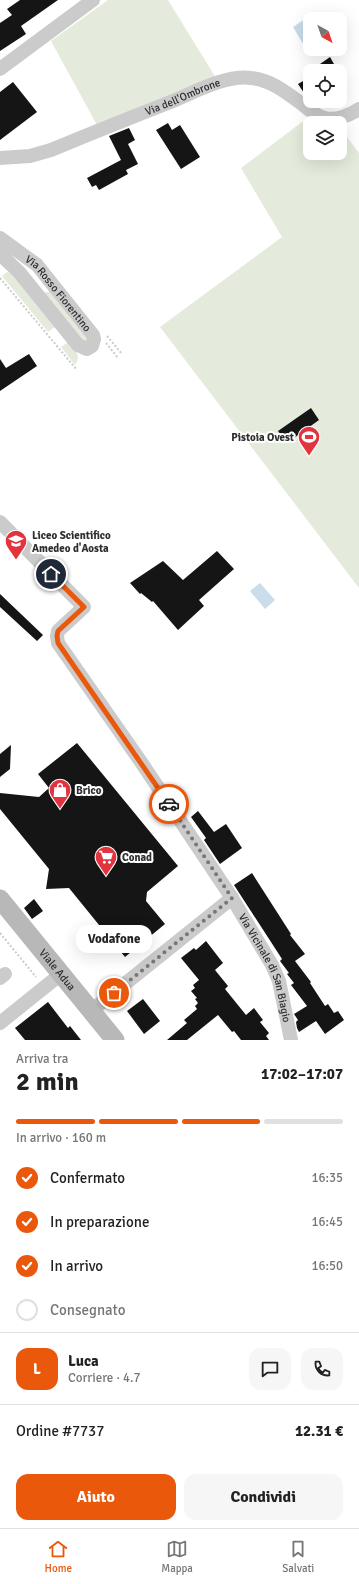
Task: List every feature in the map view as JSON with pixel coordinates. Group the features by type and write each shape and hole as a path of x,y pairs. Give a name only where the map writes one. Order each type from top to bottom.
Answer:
{"main road":[{"name":"Viale Adua","path":"0,899 115,1040"}],"street":[{"path":"0,69 93,0"},
{"name":"Via dell'Ombrone","path":"0,158 30,156 51,150 230,79 252,78 276,86 310,111 325,118 330,119 344,117 359,109"},
{"name":"Via Rosso Fiorentino","path":"0,238 32,261 51,282 93,335 94,339 92,346 86,349 78,345 19,272 0,254"},
{"path":"36,294 51,282"},
{"name":"Via Vicinale di San Biagio","path":"0,522 84,607 58,631 58,643 141,762 232,898 277,976 291,1040"},
{"name":"Via Vicinale di San Biagio","path":"91,1011 232,898"},
{"path":"0,1023 61,974"}],"path":[{"path":"0,278 77,370"},
{"path":"0,933 45,988"}],"green space":[{"path":"108,0 168,0 216,78 97,125 51,41"},
{"name":"Pistoia Ovest","path":"302,122 303,160 347,160 347,137 359,153 359,588 160,327 282,237 241,168"},
{"path":"7,272 11,273 56,326 48,332 2,276"},
{"path":"50,291 89,337 86,345 44,293"},
{"path":"69,343 78,355 75,365 61,347"}],"water":[{"path":"303,20 303,44 293,27"},
{"path":"260,583 275,600 265,609 250,591"}],"building":[{"path":"20,0 58,0 21,26 26,34 0,51 0,23 12,15 7,9"},
{"path":"330,57 334,64 320,64"},
{"path":"303,81 303,92 298,84"},
{"path":"13,82 37,112 0,140 0,92"},
{"path":"168,123 172,130 180,125 200,157 181,169 156,130"},
{"path":"129,128 135,140 128,144 138,164 126,170 128,174 99,190 96,185 92,187 87,178 121,160 109,136"},
{"path":"29,354 37,366 0,391 0,359 6,368"},
{"path":"311,408 319,420 287,443 278,431"},
{"path":"217,551 234,569 199,600 204,606 178,630 153,601 152,602 141,593 140,594 130,583 163,561 183,580"},
{"path":"0,594 43,635 37,641 0,607"},
{"name":"Conad","path":"77,743 178,866 147,892 146,901 165,924 125,957 69,888 46,889 49,869 0,809 0,793 39,797 49,788 38,774"},
{"path":"11,745 10,769 0,777 0,754"},
{"path":"198,811 214,832 226,824 242,848 220,864 204,840 206,838 191,817"},
{"path":"252,873 291,934 290,935 305,954 295,961 311,982 310,983 325,1006 328,1004 334,1013 338,1011 344,1020 325,1034 316,1021 299,1032 297,1028 296,1022 298,1020 294,1014 307,1006 291,985 294,983 280,961 282,959 234,885"},
{"path":"34,899 43,911 32,919 24,908"},
{"path":"206,941 223,963 215,970 228,986 225,989 246,1015 254,1008 263,1020 260,1022 269,1033 266,1036 269,1040 241,1040 234,1031 232,1032 218,1015 187,1040 167,1040 187,1023 184,1020 197,1009 195,1006 198,1003 195,999 197,998 191,991 195,988 193,985 199,980 181,958 194,948 196,950"},
{"path":"143,999 160,1021 144,1034 127,1011"},
{"path":"48,1002 68,1028 70,1026 81,1040 25,1040 15,1028"}],"way so far":[{"path":"114,993 232,898 169,804"}],"place":[{"name":"Pistoia Ovest","path":"309,456"},
{"name":"Liceo Scientifico Amedeo d'Aosta","path":"16,560"},
{"name":"Brico","path":"60,810"},
{"name":"Conad","path":"106,876"},
{"name":"Vodafone","path":"114,993"}],"route":[{"path":"51,574 84,607 60,628 57,633 58,643 169,804"}]}
